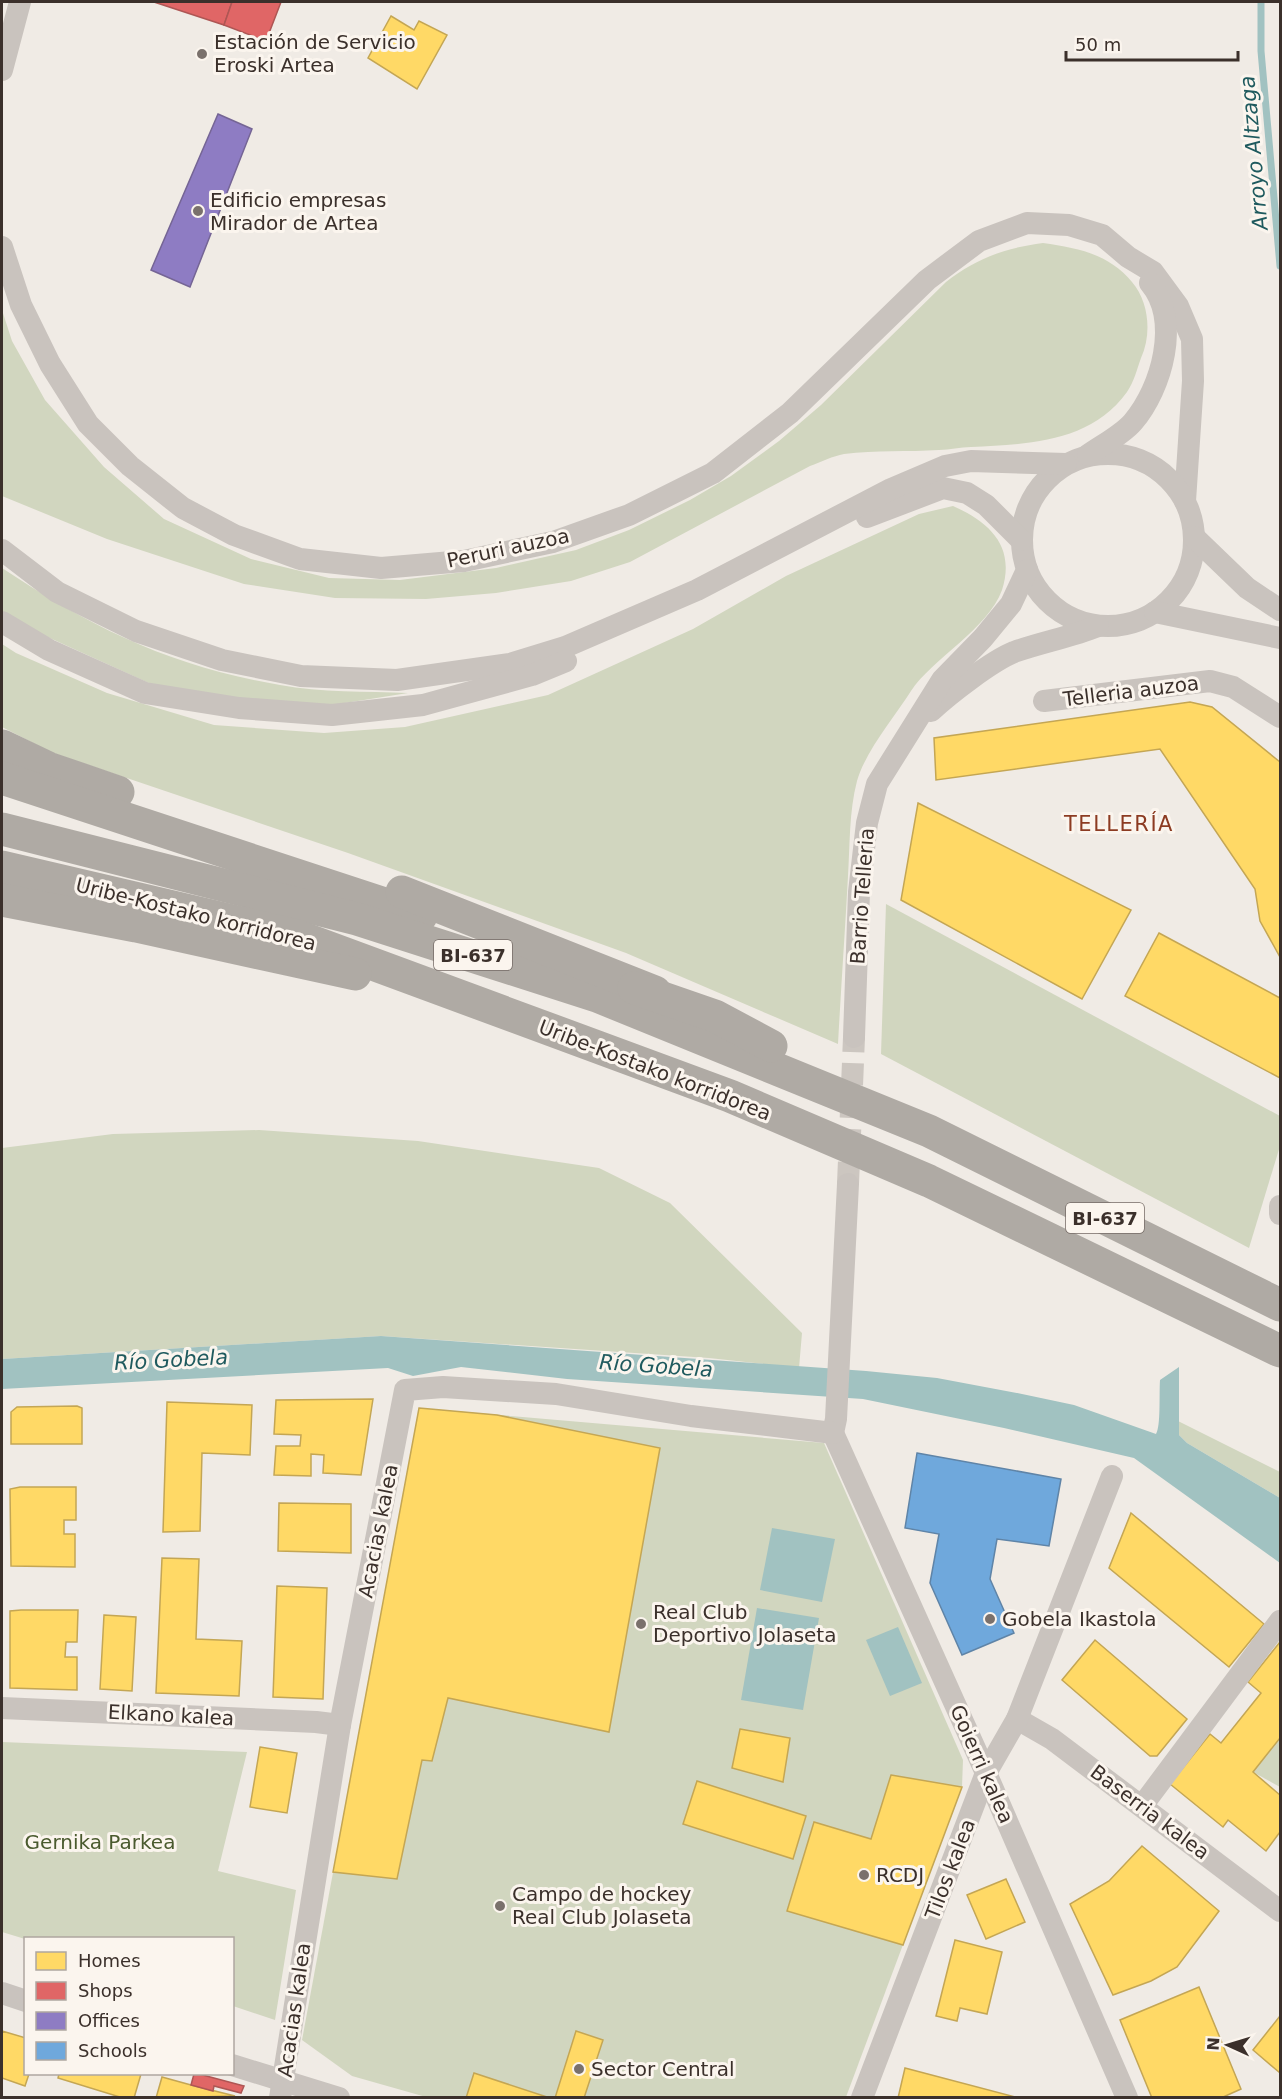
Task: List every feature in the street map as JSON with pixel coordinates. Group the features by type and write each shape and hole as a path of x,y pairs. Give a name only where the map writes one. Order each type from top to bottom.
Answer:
{"highway":[{"path":"2,746 48,768 367,878 715,1016 929,1131"},
{"path":"2,778 372,899 715,1016"},
{"name":"Uribe-Kostako korridorea","path":"2,829 357,919 466,952 597,996 929,1131 1281,1305"},
{"name":"Uribe-Kostako korridorea","path":"2,867 297,936 741,1101 928,1181 1281,1351"},
{"path":"2,900 136,926 297,963 440,990"}],"street":[{"path":"2,70 20,2"},
{"name":"Peruri auzoa","path":"2,248 21,304 50,364 88,424 130,466 183,508 234,536 300,559 381,568 464,561 553,542 629,515 713,473 790,413 927,280 979,241 1027,224 1069,225 1102,235 1128,257"},
{"path":"1128,257 1153,272 1178,306 1192,339 1193,381 1185,501 1194,537 1192,559 1184,580 1172,598 1155,612 1137,621 1118,626 1098,626 1075,620 1054,608 1038,591 1027,570 1021,540 1024,517 1033,496 1047,477 1066,464 1088,455 1132,423 1153,393 1163,359 1165,326 1158,293 1128,257"},
{"path":"1088,455 1116,453 1144,461 1168,477 1185,501"},
{"path":"2,550 57,592 136,632 222,660 301,676 397,680 510,664 565,647 697,590 891,489 945,466 971,461 1066,464"},
{"path":"2,622 49,650 146,693 239,708 333,716 423,705 532,675 701,603 886,508 943,488 967,494 986,505 1021,540"},
{"path":"1194,537 1247,588 1281,610"},
{"path":"909,730 942,680 983,638 1011,604 1027,570"},
{"path":"1155,612 1281,638"},
{"path":"909,730 948,695 1013,653 1070,638 1098,626"},
{"name":"Telleria auzoa","path":"1044,701 1210,681 1233,687 1281,717"},
{"name":"Barrio Telleria","path":"854,1037 859,892 867,823 877,784 909,730"},
{"path":"834,1426 848,1184"},
{"path":"1281,1206 1281,1214"},
{"name":"Acacias kalea","path":"282,2089 340,1725 405,1389 443,1387 556,1394 691,1416 834,1426"},
{"name":"Goierri kalea","path":"834,1426 1126,2097"},
{"name":"Tilos kalea","path":"862,2097 986,1773 1017,1719 1112,1476"},
{"path":"1142,1806 1281,1621"},
{"name":"Elkano kalea","path":"2,1708 340,1725"},
{"name":"Baserria kalea","path":"1017,1719 1052,1739 1281,1911"},
{"path":"2,1993 24,2000"},
{"path":"234,2066 282,2089 339,2097"}],"green space":[{"path":"1043,243 1080,250 1113,265 1123,272 1138,290 1145,309 1147,339 1132,384 1112,409 1095,422 1076,431 1036,442 836,456 810,466 630,562 571,581 496,593 426,599 335,598 244,584 107,539 2,496 2,310 12,341 45,400 104,467 164,519 251,559 329,578 400,580 496,568 576,550 629,530 690,500 731,476 779,441 821,405 946,282 969,266 992,255"},
{"path":"953,506 966,512 988,528 1002,548 1005,574 1002,590 985,618 920,679 881,734 857,781 851,816 838,1044 626,953 348,853 53,753 2,727 2,644 16,653 107,693 214,725 324,733 405,727 548,695 693,629 786,576 919,514"},
{"path":"2,568 101,627 168,656 203,667 296,688 408,693 326,706 219,699 151,684 41,634 2,611"},
{"path":"886,904 1280,1116 1280,1146 1249,1248 881,1054"},
{"path":"259,1130 418,1141 599,1168 670,1203 802,1333 799,1368 709,1358 381,1336 2,1359 2,1148 113,1134"},
{"name":"Real Club Deportivo Jolaseta","path":"419,1408 824,1443 963,1760 962,1787 846,2097 426,2097 352,2076 302,2040"},
{"path":"1178,1421 1280,1472 1280,1498 1187,1443 1179,1435"},
{"path":"1280,1738 1280,1787 1253,1772"},
{"name":"Gernika Parkea","path":"2,1742 247,1752 218,1871 296,1890 275,2020 234,2006 234,1937 24,1939 2,1932"}],"water":[{"name":"Río Gobela","path":"381,1336 937,1378 1074,1405 1156,1434 1160,1380 1179,1367 1179,1435 1187,1443 1280,1498 1280,1563 1134,1458 863,1399 567,1379 461,1367 413,1376 388,1368 2,1389 2,1359"},
{"path":"772,1528 835,1539 822,1602 760,1590"},
{"path":"757,1608 819,1618 803,1710 741,1700"},
{"path":"898,1627 922,1683 890,1696 866,1640"}],"building: Homes":[{"path":"391,16 414,30 419,21 447,35 417,89 368,58"},
{"path":"1190,702 1212,707 1280,762 1280,957 1260,921 1255,889 1160,749 936,780 934,738"},
{"path":"918,803 1131,910 1082,999 901,900"},
{"path":"1159,933 1280,998 1280,1078 1125,996"},
{"path":"373,1399 361,1475 323,1473 324,1455 311,1454 311,1476 274,1475 276,1446 300,1446 301,1435 274,1434 276,1400"},
{"path":"167,1402 252,1405 250,1455 202,1453 200,1531 163,1532"},
{"path":"77,1406 82,1408 82,1444 11,1444 11,1412 17,1407"},
{"path":"419,1408 497,1415 660,1448 609,1732 448,1698 432,1761 422,1760 397,1879 333,1872"},
{"path":"76,1487 76,1520 64,1520 64,1534 75,1534 75,1567 11,1566 10,1489"},
{"path":"279,1503 351,1504 351,1553 278,1551"},
{"path":"1131,1513 1264,1624 1229,1667 1109,1568"},
{"path":"162,1558 199,1559 196,1639 242,1641 239,1696 156,1693"},
{"path":"277,1586 327,1588 323,1699 273,1697"},
{"path":"78,1610 77,1642 66,1642 65,1657 77,1657 77,1690 10,1688 10,1611"},
{"path":"104,1615 136,1617 132,1691 100,1689"},
{"path":"1095,1640 1187,1719 1157,1756 1150,1756 1062,1680"},
{"path":"1280,1642 1280,1738 1253,1772 1280,1795 1280,1832 1266,1851 1228,1820 1223,1827 1170,1784 1210,1734 1221,1743 1261,1693 1248,1682"},
{"path":"740,1729 790,1738 783,1782 732,1768"},
{"path":"260,1747 297,1753 287,1813 250,1807"},
{"name":"RCDJ","path":"891,1775 962,1787 903,1945 787,1911 814,1822 871,1839"},
{"path":"697,1781 806,1816 793,1859 683,1824"},
{"path":"1142,1846 1219,1911 1177,1967 1151,1981 1113,1995 1070,1904 1109,1881"},
{"path":"1006,1879 1025,1922 986,1939 967,1895"},
{"path":"955,1940 1002,1952 987,2014 960,2008 957,2021 936,2016"},
{"path":"1199,1987 1241,2089 1221,2098 1152,2098 1120,2020"},
{"path":"1280,2016 1280,2073 1253,2050"},
{"path":"2,2031 24,2037 24,2075 29,2075 25,2086 2,2078"},
{"name":"Sector Central","path":"576,2031 603,2040 584,2098 555,2098"},
{"path":"905,2068 1019,2098 898,2098"},
{"name":"Sector Central","path":"474,2073 550,2098 466,2098"},
{"path":"59,2075 141,2075 134,2098 123,2098 58,2078"},
{"path":"162,2077 191,2085 235,2096 156,2098"}],"building: Shops":[{"path":"154,2 232,2 224,25"},
{"path":"232,2 281,2 266,41 224,25"},
{"path":"194,2075 203,2075 244,2086 241,2093 214,2086 213,2091 191,2085"}],"building: Offices":[{"name":"Edificio empresas Mirador de Artea","path":"218,114 252,129 190,287 151,270"}],"building: Schools":[{"path":"917,1453 1061,1479 1049,1546 997,1539 990,1579 1014,1633 962,1655 930,1583 939,1534 905,1528"}],"waterway":[{"name":"Arroyo Altzaga","path":"1261,2 1261,51 1280,266"}],"tunnel":[{"path":"848,1184 854,1037"}],"place":[{"name":"Estación de Servicio Eroski Artea","path":"202,54"},
{"name":"Edificio empresas Mirador de Artea","path":"198,211"},
{"name":"Gobela Ikastola","path":"990,1619"},
{"name":"Real Club Deportivo Jolaseta","path":"641,1624"},
{"name":"RCDJ","path":"864,1875"},
{"name":"Campo de hockey Real Club Jolaseta","path":"500,1906"},
{"name":"Sector Central","path":"579,2069"}],"district":[{"name":"TELLERÍA","path":"1119,824"}]}
